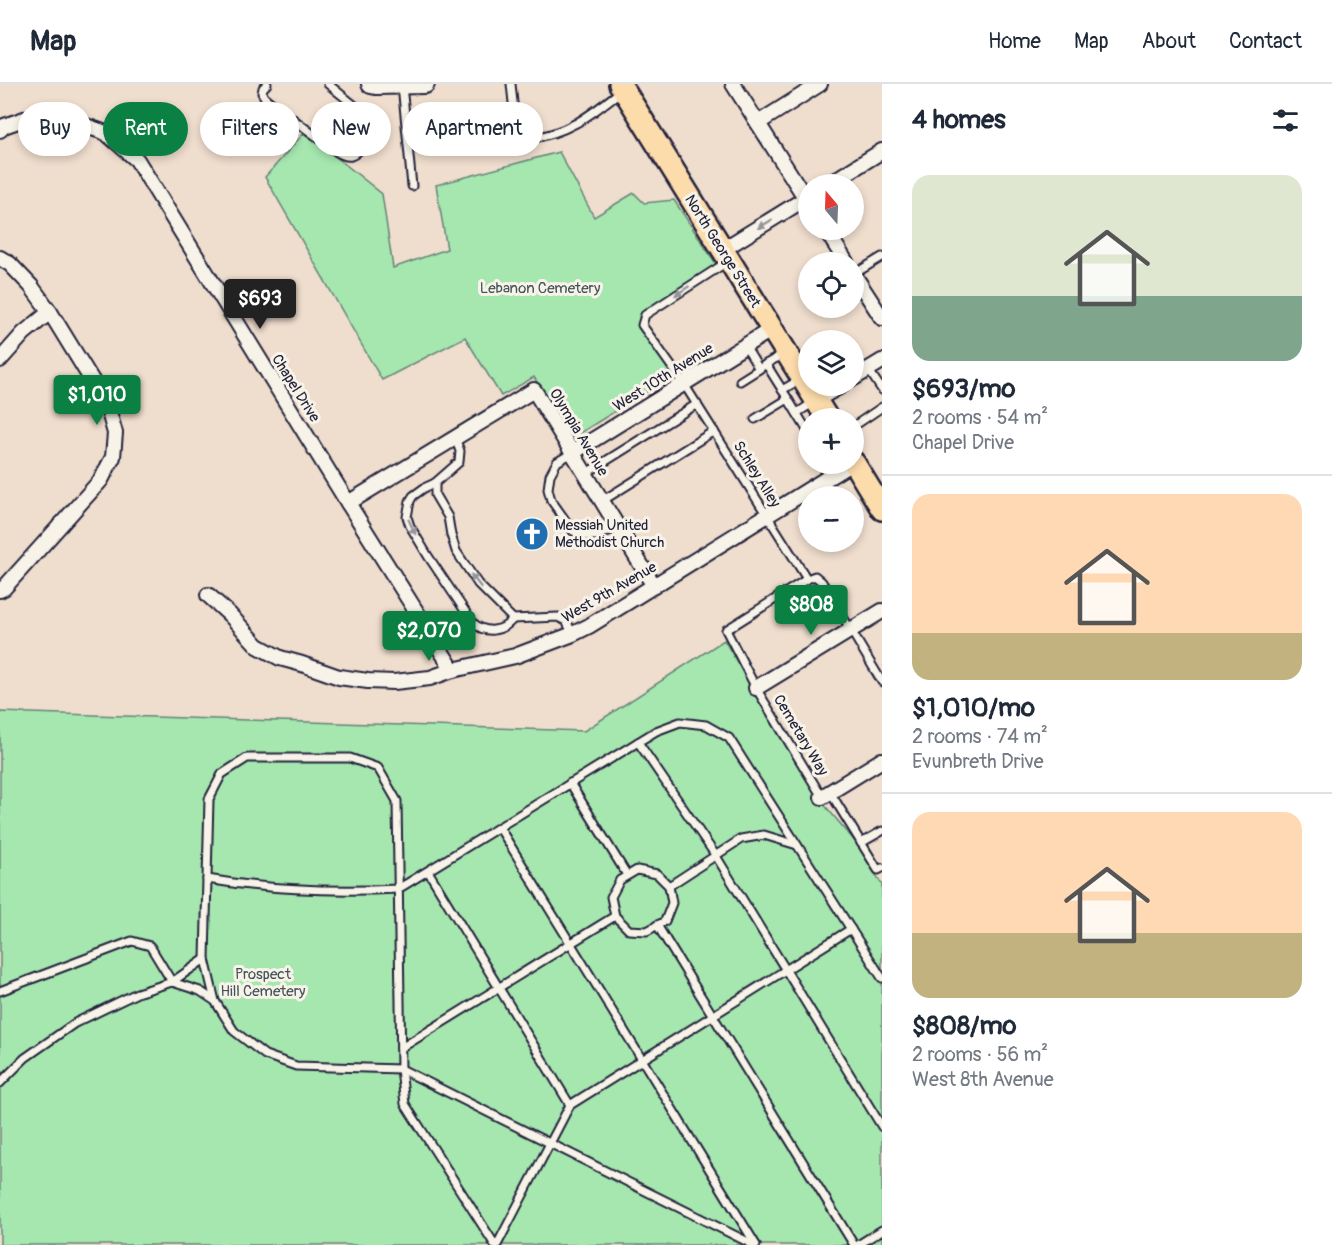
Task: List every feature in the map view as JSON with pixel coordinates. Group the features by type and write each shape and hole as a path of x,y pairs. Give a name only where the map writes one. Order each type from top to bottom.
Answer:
{"main road":[{"name":"North George Street","path":"622,86 798,372"},
{"path":"859,474 882,509"}],"street":[{"path":"371,84 425,84"},
{"path":"733,84 798,184"},
{"path":"758,123 820,84"},
{"name":"Chapel Drive","path":"0,130 4,126 27,118 55,115 106,133 137,160 453,670"},
{"path":"845,174 882,151"},
{"path":"725,256 798,206"},
{"path":"0,258 10,264 31,286 50,312 107,405 115,434 113,457 101,480 2,589"},
{"path":"864,290 882,318"},
{"path":"0,360 24,333 50,312"},
{"name":"West 10th Avenue","path":"572,453 772,329"},
{"path":"864,372 882,361"},
{"name":"Olympia Avenue","path":"348,503 534,390 654,586"},
{"name":"West 9th Avenue","path":"208,595 258,646 280,658 339,677 368,681 394,682 430,678 453,670 515,656 589,626 834,474"},
{"path":"756,688 882,611"},
{"path":"826,795 882,760"}],"lane":[{"path":"263,85 262,93 265,98 344,156 350,157 356,154 366,140 375,122 328,84"},
{"path":"511,84 515,121 519,134 528,139 559,132 574,125 589,116 622,86"},
{"path":"402,85 412,186"},
{"name":"Schley Alley","path":"725,256 645,315 642,325 697,404 807,579"},
{"path":"864,268 882,257"},
{"path":"745,346 759,369"},
{"path":"740,381 786,352"},
{"path":"766,364 797,413"},
{"path":"868,369 882,390"},
{"path":"782,390 798,380"},
{"path":"755,419 788,399"},
{"path":"585,474 697,404"},
{"path":"864,419 882,407"},
{"path":"602,501 714,431"},
{"path":"455,438 460,452 459,462 410,501 407,517 428,556 473,623 480,629 489,631 507,626 513,619 558,617 566,621 573,634"},
{"path":"572,453 557,462 550,475 548,489 551,500 573,531 585,536 597,536 618,527"},
{"path":"435,483 435,495 448,518 456,551 478,584 513,619"},
{"path":"807,579 815,576 822,582 882,682"},
{"name":"Cemetary Way","path":"807,579 726,630 756,688 826,795 878,870 882,868"},
{"path":"207,879 283,889 398,889 656,731 680,722 706,725 729,738 882,978"},
{"path":"638,742 716,855 882,1127"},
{"path":"214,1001 205,959 208,799 222,774 247,758 350,758 378,768 397,801 401,1068 405,1104 496,1245 570,1106 851,929"},
{"path":"570,783 627,875"},
{"path":"499,827 755,1245"},
{"path":"861,843 882,831"},
{"path":"669,886 741,839 764,835 797,845"},
{"path":"637,870 657,874 669,886 672,903 665,921 647,931 629,930 615,916 611,897 620,880 627,875 637,870"},
{"path":"428,871 570,1106"},
{"path":"401,1048 615,916"},
{"path":"657,925 856,1245 882,1230"},
{"path":"0,991 132,940 150,946 172,982 200,991 214,1001 234,1031 265,1055 296,1066 401,1068 755,1245"},
{"path":"0,1083 25,1058 75,1023 137,993 172,982 205,959"}],"green space":[{"name":"Lebanon Cemetery","path":"305,132 311,137 311,156 335,156 382,194 393,268 447,249 436,185 559,152 594,217 634,193 644,203 674,200 718,267 639,317 677,373 572,438 534,377 501,396 465,337 382,380 265,177 284,156 299,156 299,139"},
{"name":"Prospect Hill Cemetery","path":"724,640 817,796 858,845 882,885 882,1245 0,1245 0,712 584,731"}],"place":[{"name":"Messiah United Methodist Church","path":"532,534"}]}
